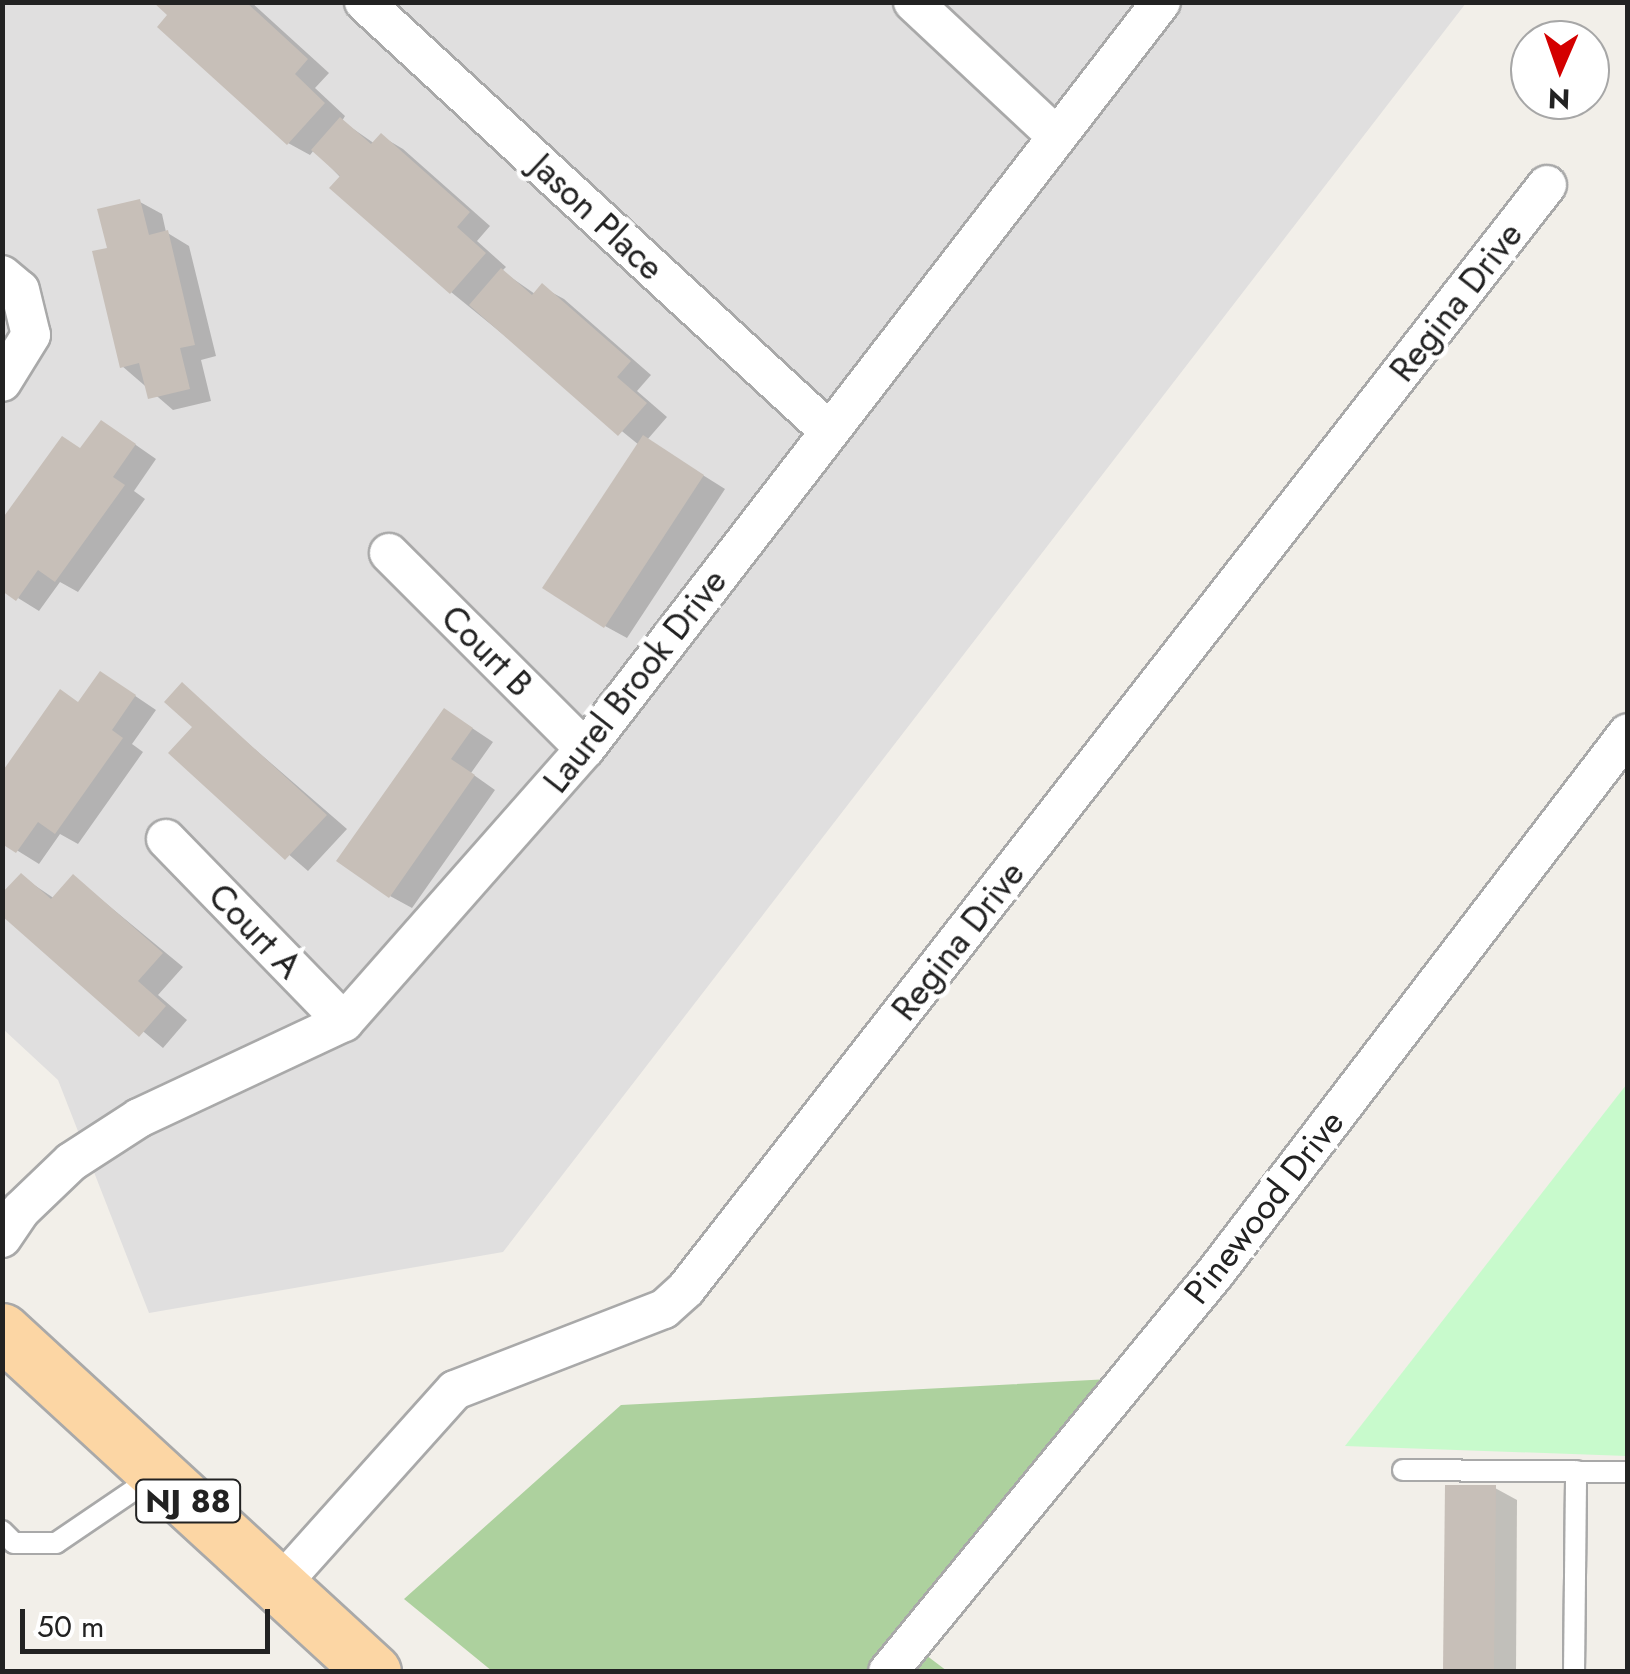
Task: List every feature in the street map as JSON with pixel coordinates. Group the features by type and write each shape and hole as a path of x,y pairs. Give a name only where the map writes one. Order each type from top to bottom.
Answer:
{"main road":[{"name":"NJ 88","path":"2,1331 374,1672"}],"street":[{"name":"Jason Place","path":"364,2 829,431"},
{"path":"913,2 1055,135"},
{"name":"Laurel Brook Drive","path":"2,1238 21,1210 72,1162 139,1118 344,1022 586,749 1161,2"},
{"name":"Regina Drive","path":"279,1586 455,1390 664,1309 686,1289 1547,185"},
{"path":"2,274 20,290 31,334 2,382"},
{"name":"Court B","path":"389,552 586,749"},
{"name":"Pinewood Drive","path":"888,1672 1216,1272 1628,733"},
{"name":"Court A","path":"166,839 344,1022"}],"lane":[{"path":"1403,1470 1628,1472"},
{"path":"1574,1672 1576,1472"},
{"path":"2,1532 14,1543 56,1543 158,1474"}],"shaded area":[{"path":"2,3 1466,3 503,1252 149,1313 58,1080 3,1029"}],"green space":[{"path":"1627,1084 1627,1456 1345,1446 1619,1094"},
{"path":"1129,1378 918,1649 947,1671 492,1671 404,1599 621,1405"}],"building":[{"path":"153,2 246,2 308,59 295,74 325,103 287,145 157,27 167,15"},
{"path":"340,117 371,144 381,133 470,212 457,227 486,253 450,294 329,188 340,176 311,150"},
{"path":"140,199 149,235 168,230 195,345 180,348 190,389 148,399 139,363 120,368 92,251 107,248 97,209"},
{"path":"501,268 532,295 542,283 631,361 617,377 647,403 618,436 469,305"},
{"path":"101,420 136,444 113,477 125,485 55,582 38,570 16,601 2,591 2,519 62,436 80,448"},
{"path":"643,435 704,475 604,628 542,588"},
{"path":"100,671 136,695 112,730 123,738 55,834 38,822 16,853 2,844 2,772 60,689 78,702"},
{"path":"182,682 327,815 285,860 168,753 192,727 164,702"},
{"path":"444,708 473,728 451,759 475,775 389,898 336,861"},
{"path":"21,873 51,899 73,874 163,953 138,981 166,1006 139,1037 2,916 2,893"},
{"path":"1445,1485 1496,1485 1494,1672 1443,1672"}]}
